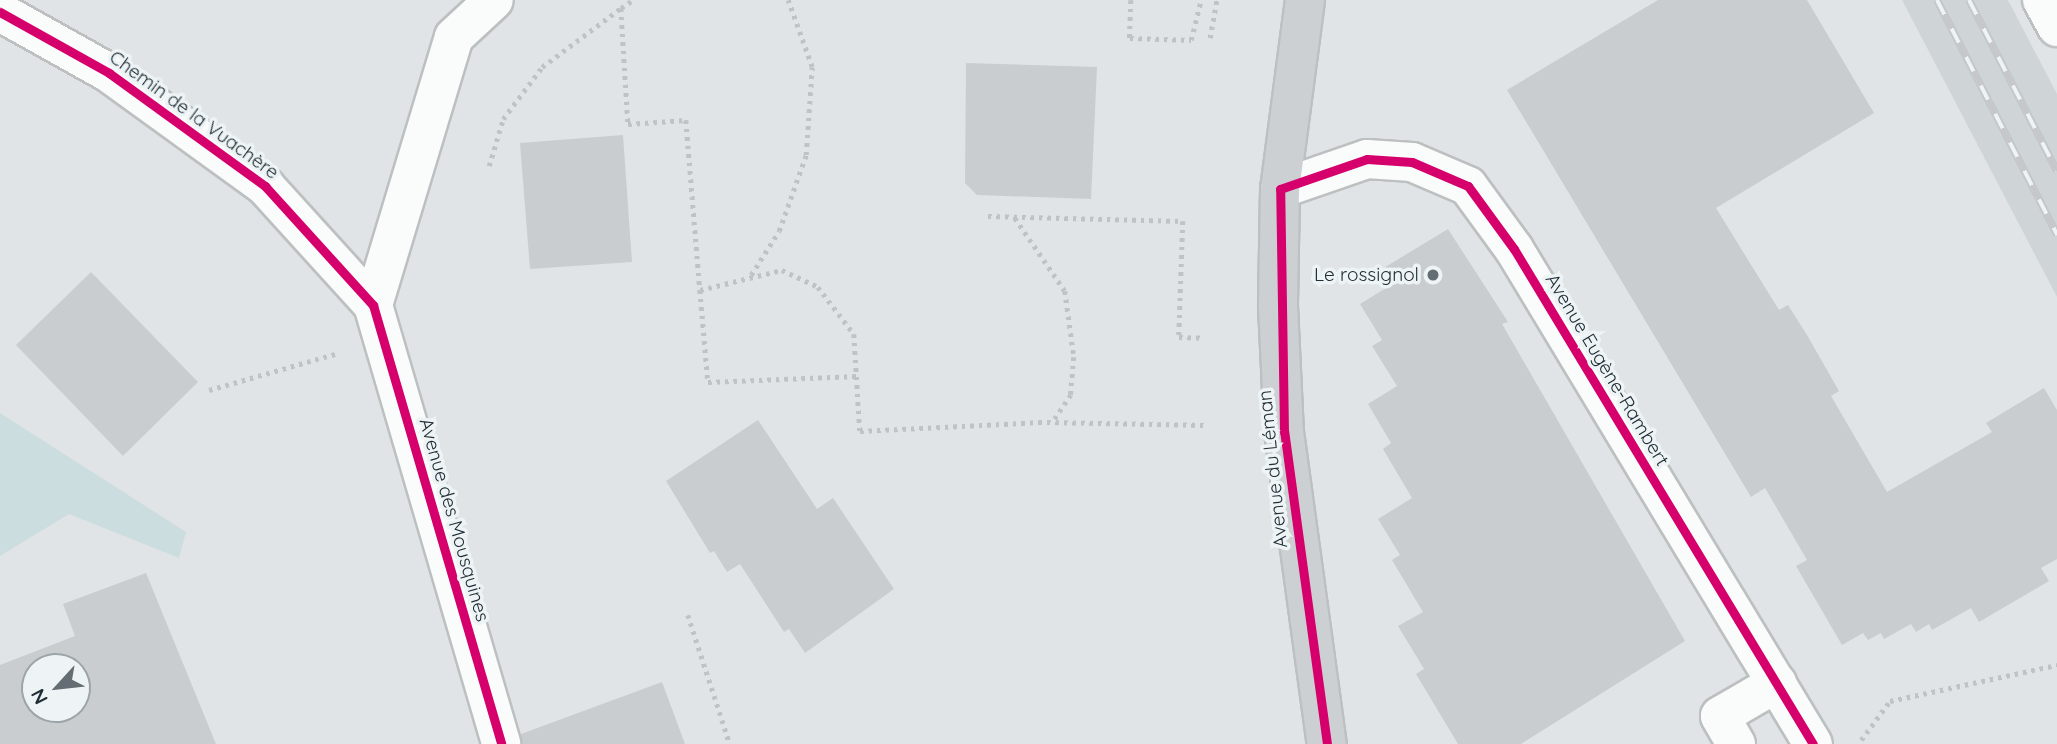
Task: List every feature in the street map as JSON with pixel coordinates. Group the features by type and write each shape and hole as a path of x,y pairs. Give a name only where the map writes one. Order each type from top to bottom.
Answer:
{"main road":[{"name":"Avenue du Léman","path":"1305,0 1280,188 1278,306 1283,432 1320,720 1327,744"}],"street":[{"path":"373,305 454,37 494,0"},
{"path":"2042,0 2057,27"},
{"name":"Chemin de la Vuachère","path":"0,12 109,73 265,186 373,305"},
{"name":"Avenue Eugène-Rambert","path":"1280,188 1367,159 1412,162 1468,186 1514,249 1814,744"},
{"name":"Avenue des Mousquines","path":"373,305 501,744"},
{"path":"1736,744 1720,716 1777,683"}],"path":[{"path":"489,166 503,119 542,67 633,0"},
{"path":"751,276 779,231 806,155 812,67 788,0"},
{"path":"1131,0 1130,38 1191,40 1200,0"},
{"path":"1210,38 1217,0"},
{"path":"621,8 628,124 686,120 708,382 858,376"},
{"path":"988,216 1183,221 1179,337 1204,338"},
{"path":"1015,217 1065,291 1074,357 1071,395 1053,423"},
{"path":"699,290 782,270 818,288 854,334 860,431 1053,423 1206,425"},
{"path":"209,390 341,353"},
{"path":"688,615 730,744"},
{"path":"1858,744 1890,701 2057,665"}],"shaded area":[{"path":"1902,0 2008,0 2057,94 2057,297"},
{"path":"0,413 186,532 179,558 69,514 0,556"}],"building":[{"path":"1658,0 1807,0 1874,113 1716,208 1779,310 1788,305 1807,335 1839,391 1831,396 1887,492 1992,432 1986,423 2044,388 2057,410 2057,559 2041,568 2049,581 1979,622 1971,608 1932,630 1929,624 1916,632 1911,624 1884,639 1881,633 1868,640 1863,633 1842,645 1796,566 1807,560 1765,488 1751,497 1507,90"},
{"path":"966,63 1097,67 1091,199 977,195 965,183"},
{"path":"623,135 632,262 530,269 520,143"},
{"path":"1448,229 1508,322 1502,324 1685,641 1521,744 1458,744 1416,674 1424,669 1398,626 1423,612 1392,560 1400,555 1378,519 1412,498 1383,449 1391,443 1368,404 1397,386 1372,346 1382,340 1360,304 1386,288 1377,272"},
{"path":"91,272 198,382 123,456 16,345"},
{"path":"758,420 817,509 833,498 894,589 805,653 789,629 784,632 740,564 727,572 714,551 710,553 666,481"},
{"path":"146,573 216,744 0,744 0,665 21,657 21,723 91,723 91,653 31,653 75,636 63,604"},
{"path":"662,682 685,744 522,744 521,734"}],"railway":[{"path":"1937,0 2057,235"},
{"path":"1969,0 2057,171"}],"cycle path":[{"path":"0,12 109,73 265,186 373,305 501,744"},
{"path":"1327,744 1284,432 1280,189 1367,159 1412,162 1468,186 1514,249 1813,744"}],"place":[{"name":"Le rossignol","path":"1433,275"}]}
